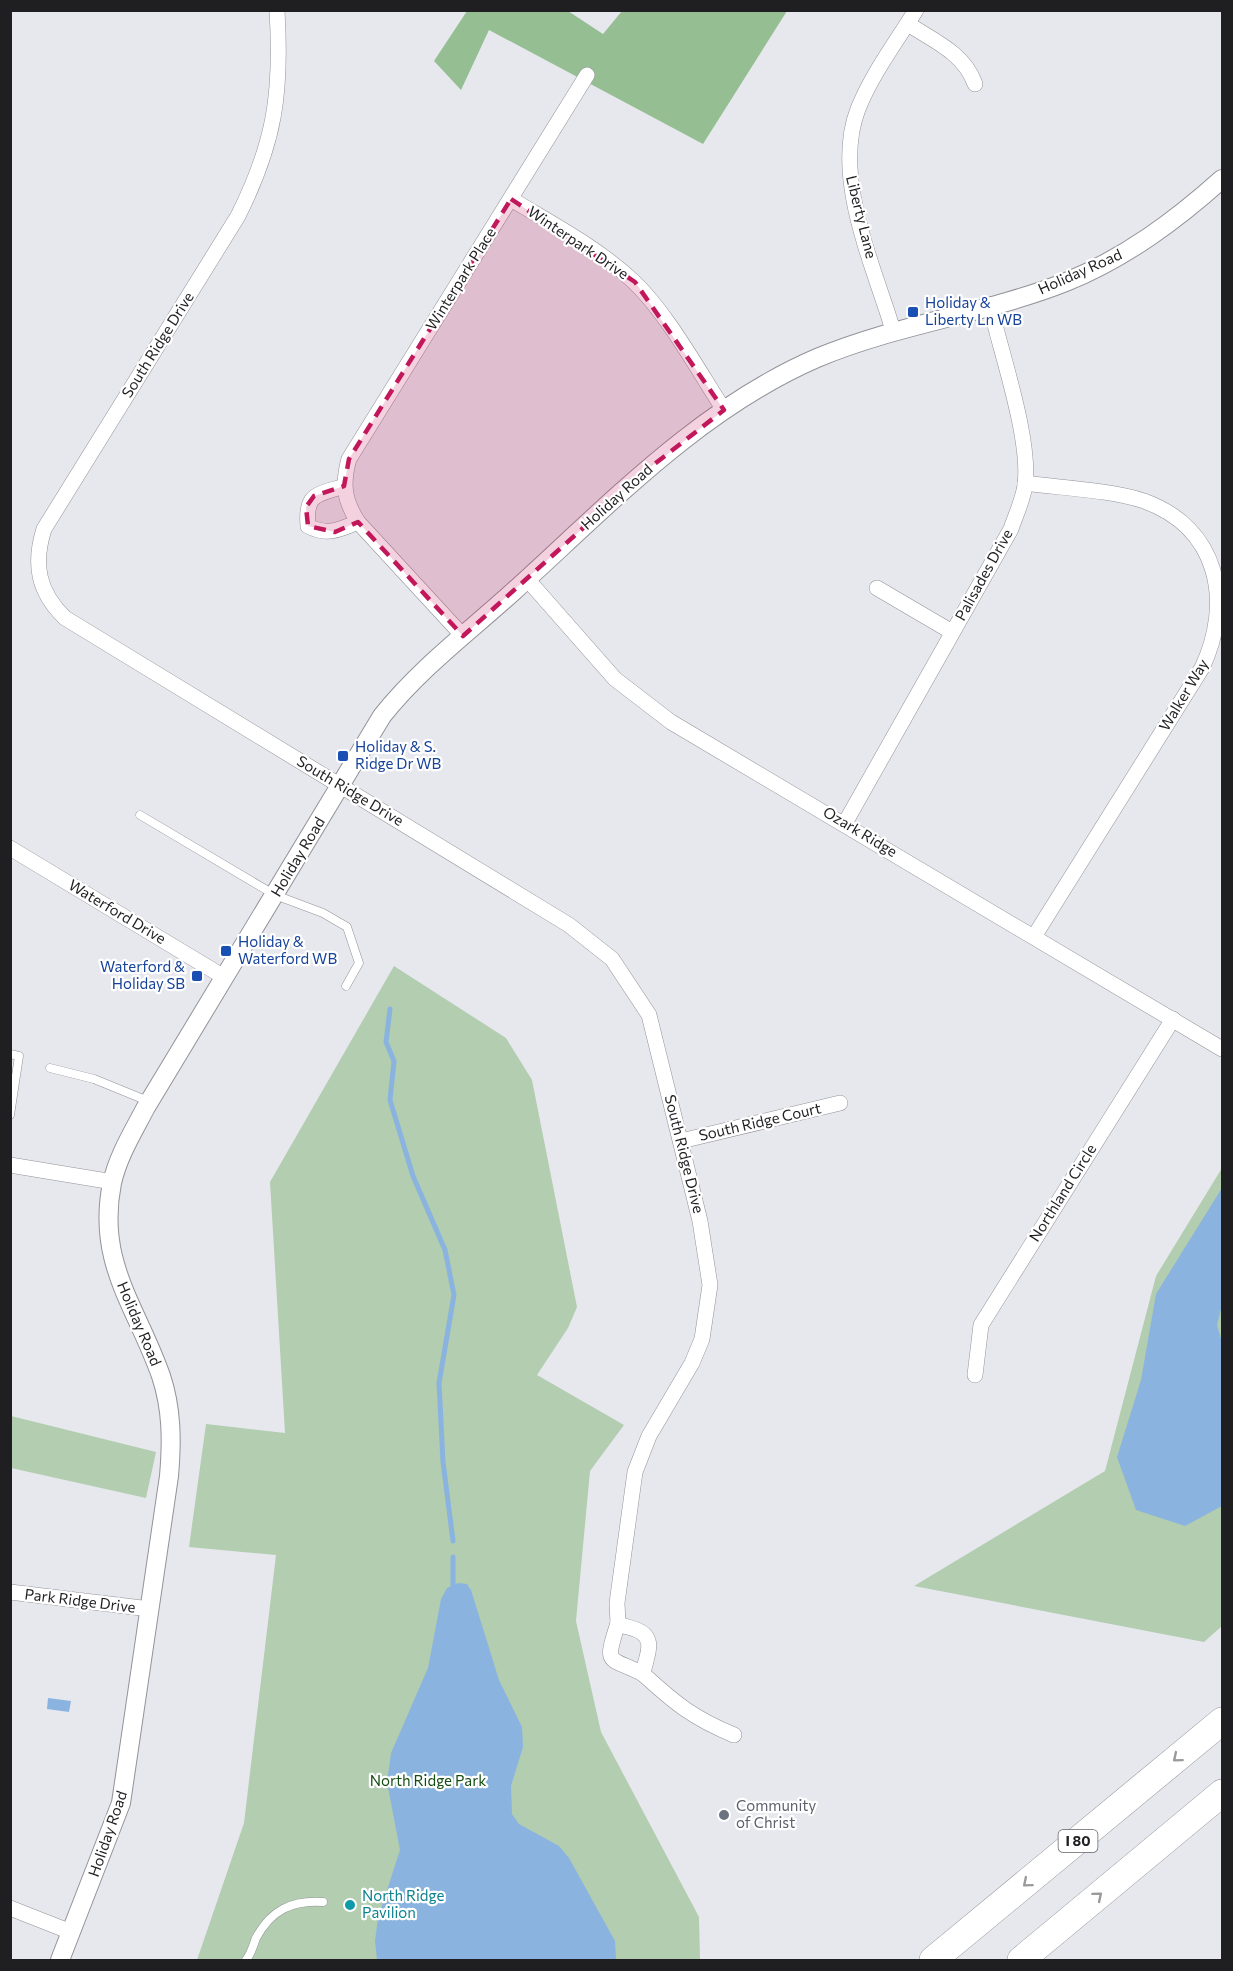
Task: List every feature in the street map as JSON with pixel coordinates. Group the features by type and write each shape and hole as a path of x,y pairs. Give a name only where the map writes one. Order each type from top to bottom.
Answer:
{"highway":[{"name":"I 80","path":"933,1960 1222,1721"},
{"path":"1021,1960 1222,1793"}],"street":[{"name":"South Ridge Drive","path":"277,10 279,70 276,115 253,186 238,216 44,529 37,566 47,597 65,618 569,926 612,959 649,1015 681,1141 706,1255 710,1285 709,1305 702,1340 693,1363 649,1436 635,1472 616,1603 618,1623 609,1647 612,1659 622,1667 643,1674 699,1721 735,1735"},
{"name":"Liberty Lane","path":"892,330 853,199 849,171 850,143 858,110 866,91 916,10"},
{"path":"908,24 962,59 970,70 975,84"},
{"name":"Winterpark Place","path":"463,636 358,522 349,508 344,486 349,459 587,75"},
{"name":"Holiday Road","path":"60,1960 121,1803 173,1434 161,1376 122,1290 115,1264 110,1218 113,1182 125,1147 149,1102 381,716 395,698 652,466 724,410 815,360 892,330 990,305 1067,282 1106,264 1144,242 1180,216 1222,179"},
{"name":"Winterpark Drive","path":"511,199 598,253 635,282 652,303 724,410"},
{"name":"Palisades Drive","path":"845,823 1011,529 1025,483 1022,434 990,305"},
{"name":"Walker Way","path":"1025,483 1135,498 1163,510 1187,527 1200,543 1211,563 1220,598 1218,626 1213,646 1202,668 1035,935"},
{"path":"344,486 314,496 306,507 308,526 319,532 335,532 358,522"},
{"name":"Ozark Ridge","path":"527,579 615,679 671,722 1035,935 1222,1049"},
{"path":"877,588 952,632"},
{"name":"Waterford Drive","path":"10,848 224,977"},
{"name":"Northland Circle","path":"975,1375 981,1325 1173,1019"},
{"name":"South Ridge Court","path":"681,1141 840,1103"},
{"path":"10,1165 113,1182"},
{"name":"Park Ridge Drive","path":"10,1592 150,1609"},
{"path":"618,1623 639,1630 648,1640 649,1653 643,1674"},
{"path":"10,1908 71,1932"}],"lane":[{"path":"140,815 275,894 323,913 347,927 359,963 346,986"},
{"path":"10,1054 19,1056 10,1115"},
{"path":"50,1068 94,1080 149,1102"},
{"path":"246,1960 256,1938 278,1911 291,1903 323,1902"}],"highlighted area":[{"path":"511,199 635,282 724,410 652,466 463,636 358,522 335,532 308,526 306,507 314,496 344,486 349,459"}],"green space":[{"path":"467,11 568,11 603,34 622,11 787,11 703,144 489,30 461,90 434,61"},
{"name":"North Ridge Park","path":"394,966 506,1038 532,1080 577,1307 568,1328 537,1375 624,1425 590,1471 576,1621 601,1732 699,1917 700,1960 197,1960 244,1823 276,1555 189,1547 206,1424 285,1433 270,1182"},
{"path":"1222,1168 1222,1626 1204,1642 914,1586 1105,1471 1156,1276"},
{"path":"11,1416 156,1452 146,1498 11,1468"}],"water":[{"path":"1222,1188 1222,1305 1217,1325 1222,1342 1222,1506 1185,1526 1136,1510 1117,1457 1141,1380 1156,1294"},
{"path":"458,1583 467,1584 471,1590 499,1680 522,1727 523,1747 511,1786 512,1814 519,1824 559,1846 569,1858 615,1941 616,1960 377,1960 375,1941 378,1918 400,1850 387,1782 391,1753 428,1668 441,1599 447,1588"},
{"path":"48,1698 71,1701 69,1712 47,1709"}],"waterway":[{"path":"390,1009 386,1042 394,1061 390,1100 413,1176 445,1250 454,1295 439,1383 443,1462 453,1541"},
{"path":"453,1557 453,1585"}],"place":[{"name":"Holiday & Liberty Ln WB","path":"913,312"},
{"name":"Holiday & S. Ridge Dr WB","path":"343,756"},
{"name":"Holiday & Waterford WB","path":"226,951"},
{"name":"Waterford & Holiday SB","path":"197,976"},
{"name":"Community of Christ","path":"724,1815"},
{"name":"North Ridge Pavilion","path":"350,1905"}]}
